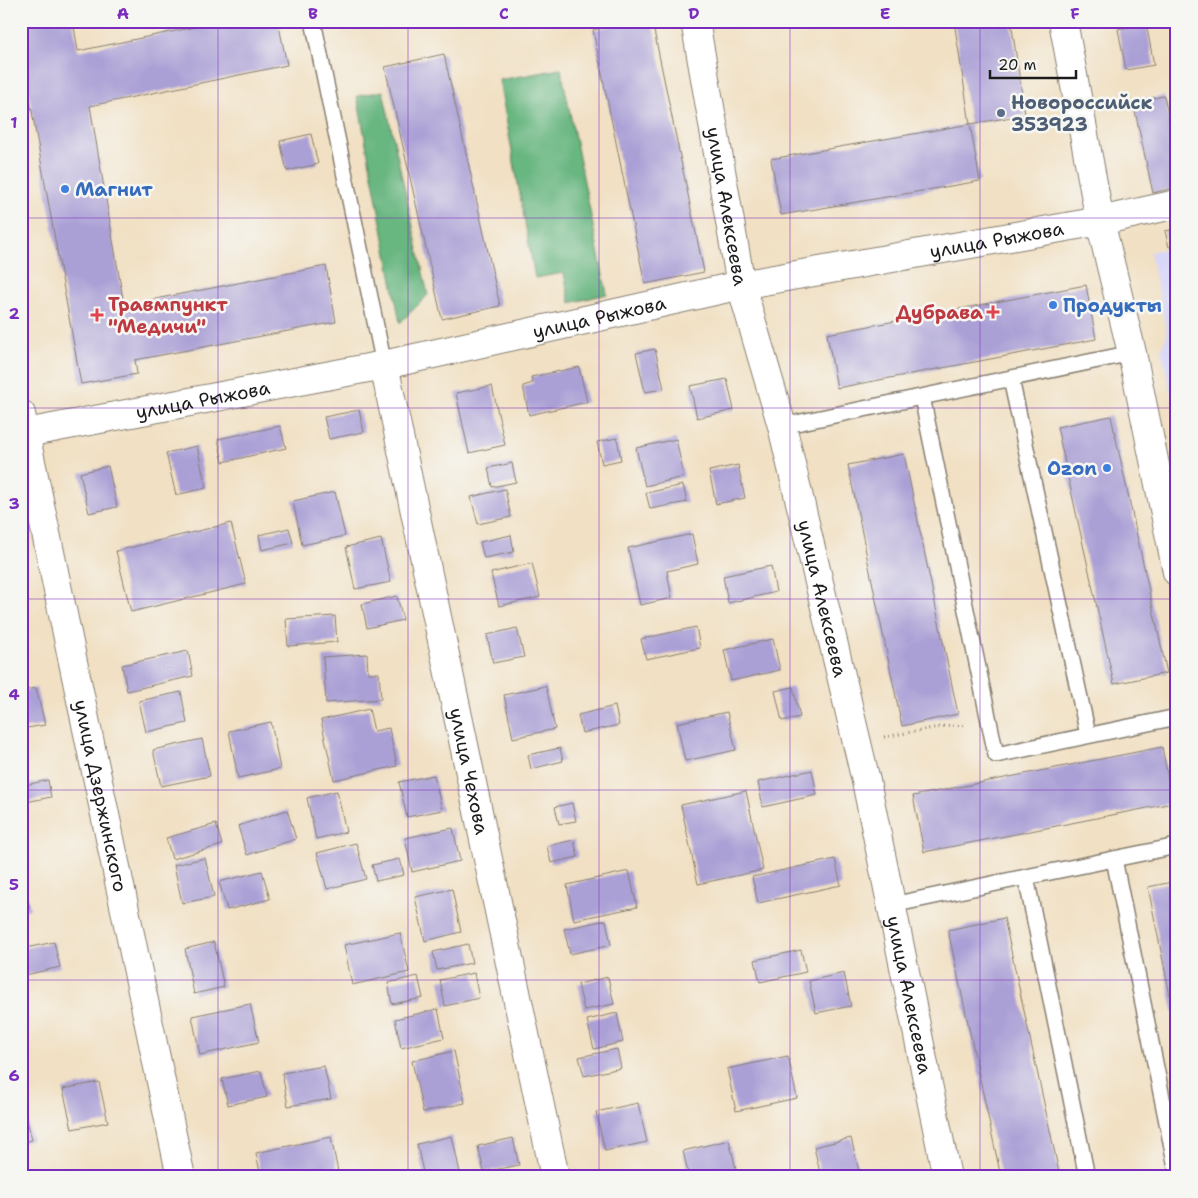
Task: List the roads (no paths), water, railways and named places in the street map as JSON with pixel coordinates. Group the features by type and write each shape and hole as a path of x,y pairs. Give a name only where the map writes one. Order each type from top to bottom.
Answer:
{"street":[{"name":"улица Алексеева","path":"695,21 741,285 782,426 857,742 947,1177"},
{"path":"1063,21 1100,221 1132,353 1177,572"},
{"name":"улица Рыжова","path":"23,427 384,365 741,285 1100,221 1177,204"},
{"name":"улица Чехова","path":"384,365 555,1177"},
{"name":"улица Дзержинского","path":"23,427 181,1177"}],"lane":[{"path":"313,21 384,365"},
{"path":"782,426 1132,353"},
{"path":"1011,378 1088,735"},
{"path":"922,397 996,755 1177,717"},
{"path":"892,905 1177,846"},
{"path":"1114,859 1177,1172"},
{"path":"1026,876 1087,1177"}],"place":[{"name":"Новороссийск 353923","path":"1001,113"},
{"name":"Магнит","path":"65,189"},
{"name":"Продукты","path":"1053,305"},
{"name":"Дубрава","path":"993,312"},
{"name":"Травмпункт \"Медичи\"","path":"97,315"},
{"name":"Ozon","path":"1107,468"}]}
